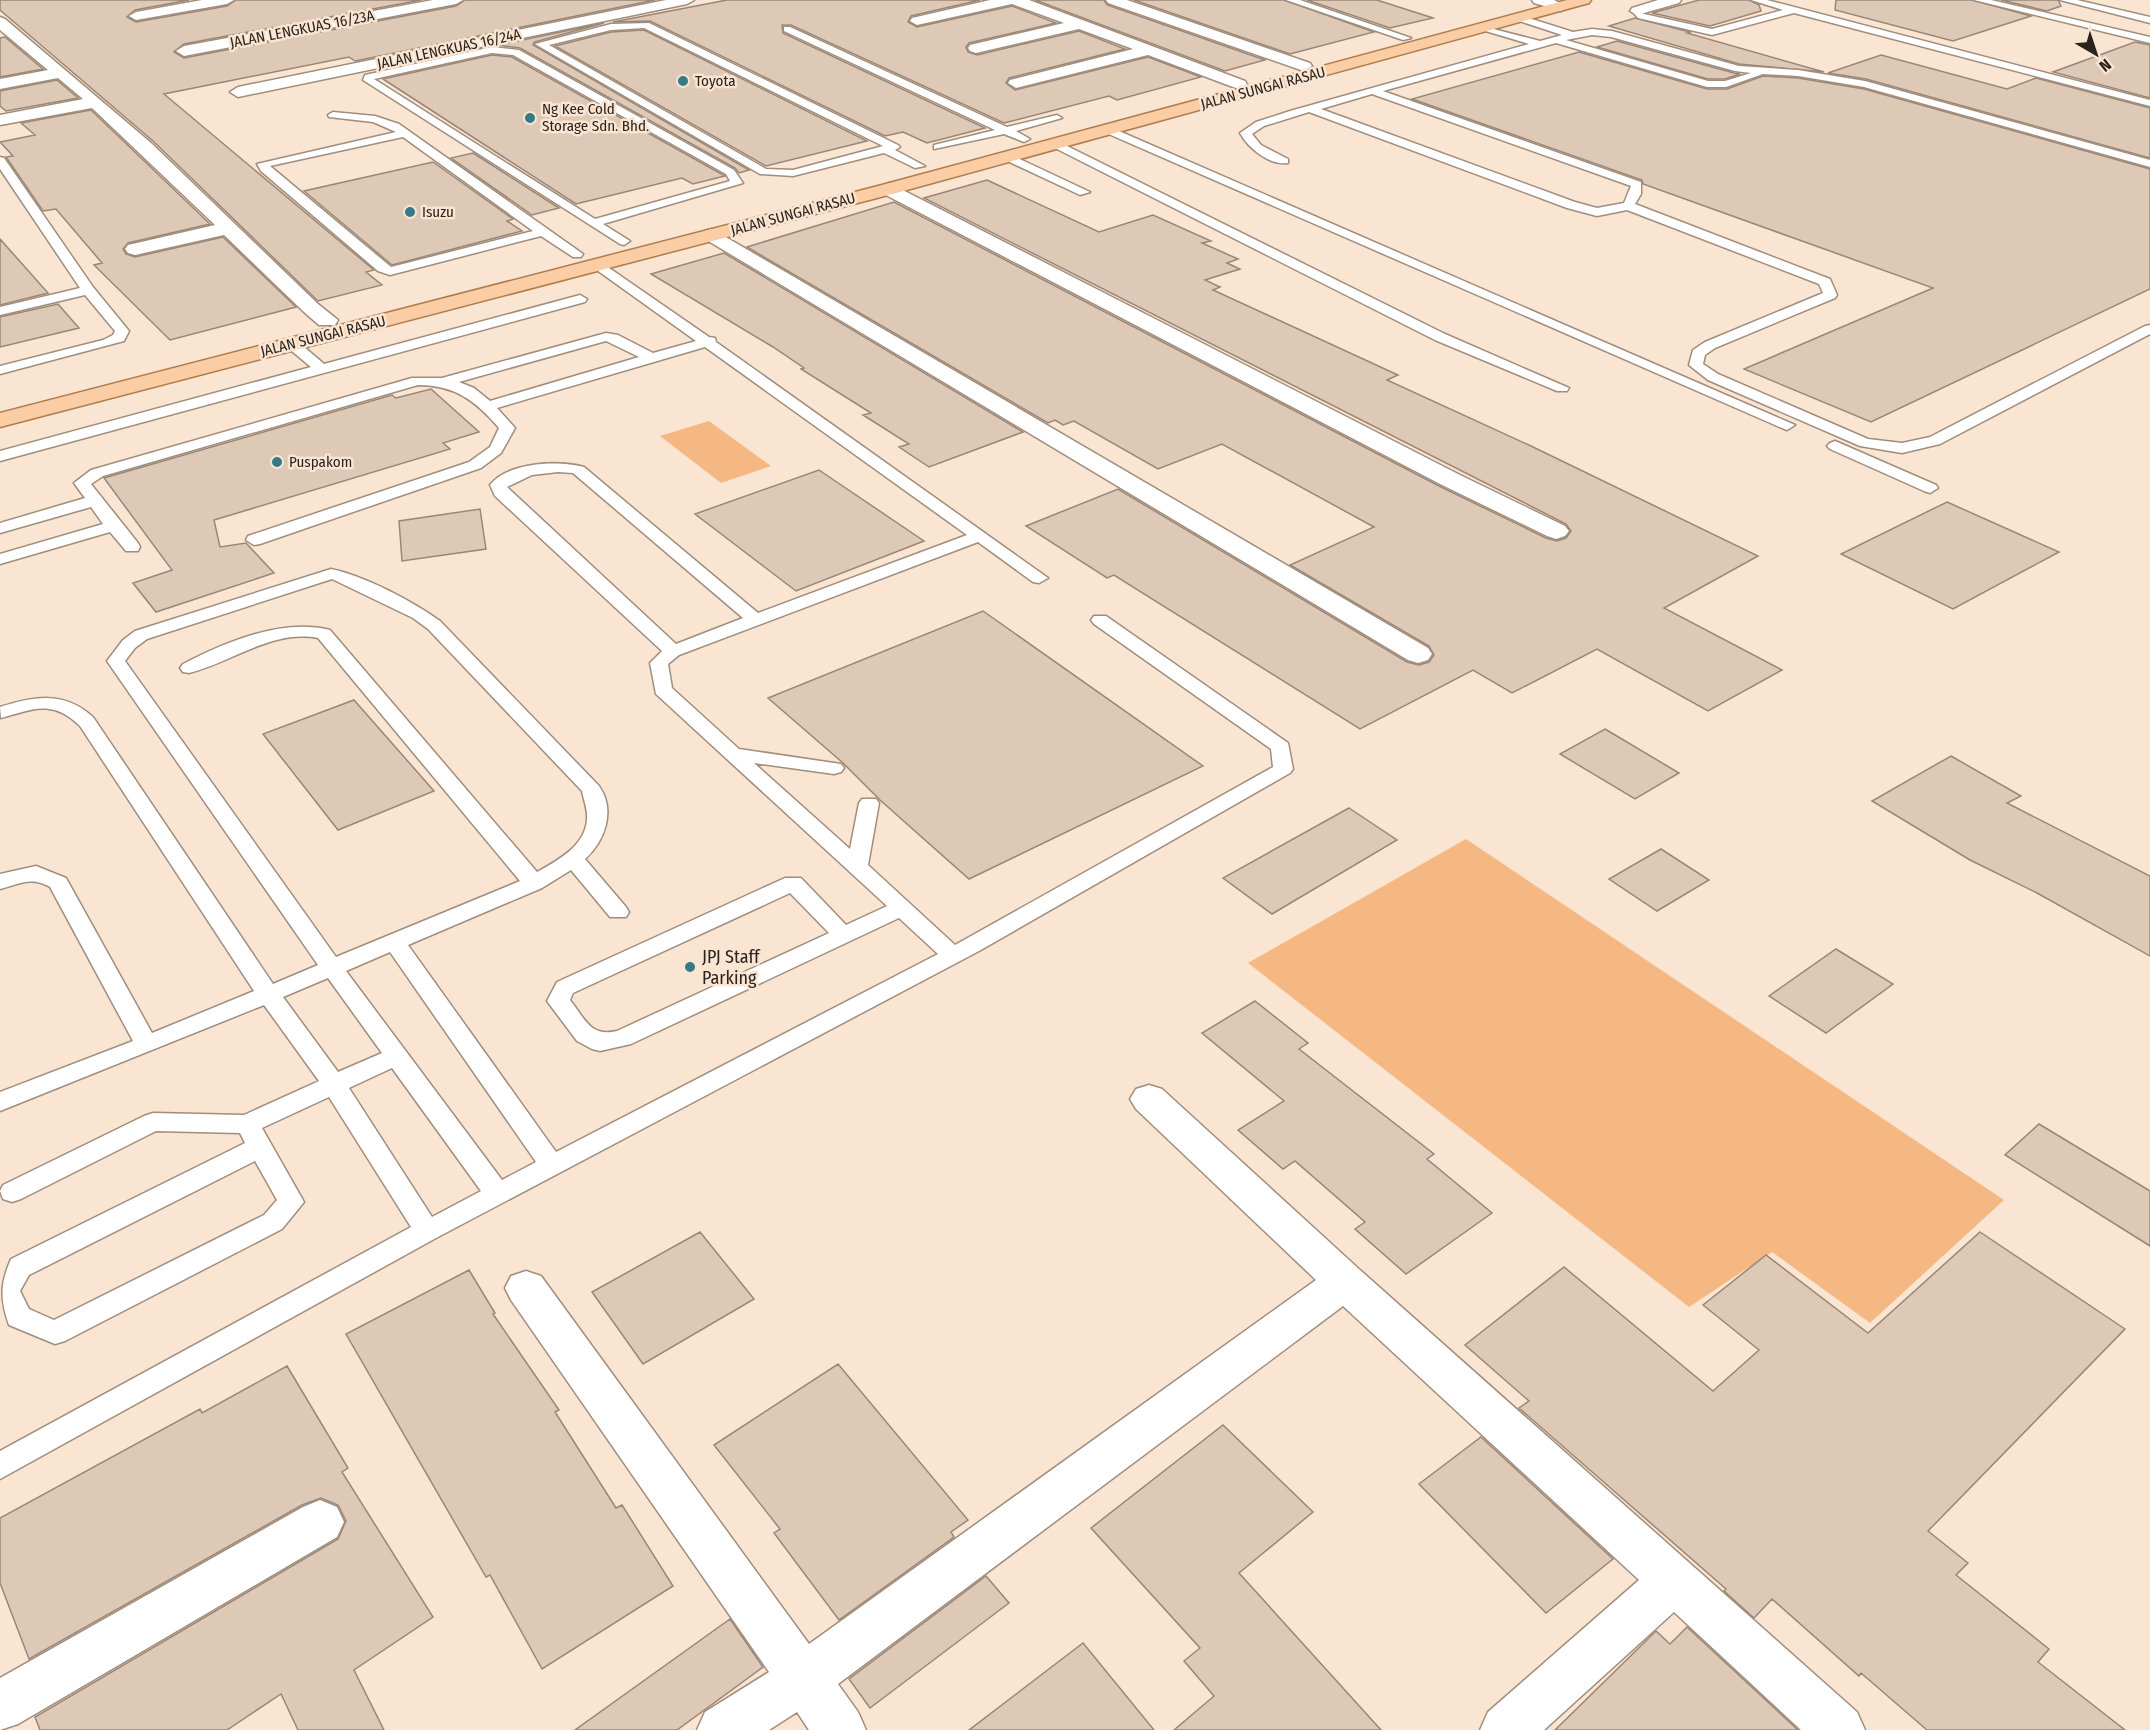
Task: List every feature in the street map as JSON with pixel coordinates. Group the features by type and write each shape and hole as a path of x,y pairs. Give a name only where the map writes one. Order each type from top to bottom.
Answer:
{"main road":[{"name":"JALAN SUNGAI RASAU","path":"0,404 1239,84 1515,10 1541,0"},
{"name":"JALAN SUNGAI RASAU","path":"0,420 889,189 1485,28 1515,10 1568,3"}],"street":[{"path":"136,16 226,0"},
{"name":"JALAN LENGKUAS 16/23A","path":"184,51 456,0"},
{"name":"JALAN LENGKUAS 16/24A","path":"238,92 655,3 687,0"},
{"path":"917,21 1009,0"},
{"path":"1016,0 1239,84"},
{"path":"1113,0 1304,66"},
{"path":"1541,0 1568,3"},
{"path":"1637,11 1674,0"},
{"path":"0,22 18,47 61,73 96,102 327,320"},
{"path":"976,48 1080,24"},
{"path":"1016,83 1149,50"},
{"path":"0,84 61,73"},
{"path":"0,120 96,102"},
{"path":"889,189 1441,475 1557,531"},
{"path":"135,249 228,228"},
{"path":"712,235 1418,654"},
{"path":"1149,1099 1346,1282 1839,1730"},
{"path":"723,1730 804,1678 1346,1282"},
{"path":"526,1288 840,1730"},
{"path":"0,1706 320,1522"},
{"path":"1506,1730 1673,1581"}],"lane":[{"path":"1291,0 1406,38"},
{"path":"1756,0 2150,103"},
{"path":"1979,0 2150,40"},
{"path":"2065,0 2150,20"},
{"path":"1515,10 1572,35"},
{"path":"1637,11 1641,16 1712,32 1794,10"},
{"path":"884,149 894,147 654,28 636,24 611,27 540,45 764,172 792,172 884,149 920,166"},
{"path":"1485,28 1539,44"},
{"path":"787,29 1024,139"},
{"path":"1284,161 1260,150 1249,141 1246,133 1260,123 1539,44 1592,32 1612,34 1730,67 1764,73 1798,73 1865,84 2150,164"},
{"path":"1556,40 1707,84 1726,84 1764,73"},
{"path":"592,223 737,183 730,172 515,52 492,50 369,77 368,80 592,223 624,241"},
{"path":"1373,91 1637,184 1635,194 1628,206"},
{"path":"1311,109 1571,205 1597,212 1628,206 1825,282 1830,295 1710,345 1698,352 1696,365 1713,377 1864,443 1902,448 1935,441 2150,329"},
{"path":"333,115 375,119 395,126 577,254"},
{"path":"938,147 1057,118"},
{"path":"1108,130 1802,432"},
{"path":"405,133 263,164 274,177 383,268 390,271 543,232"},
{"path":"1054,144 1440,337 1562,388"},
{"path":"1007,157 1084,192"},
{"path":"0,160 88,290 122,331 119,338 0,370"},
{"path":"0,190 17,187"},
{"path":"599,265 710,341 1039,578"},
{"path":"0,312 88,290"},
{"path":"0,456 580,299"},
{"path":"132,547 113,526 82,483 97,473 385,388 417,381 447,381 606,337 613,338 651,358"},
{"path":"489,406 710,341"},
{"path":"292,344 321,369"},
{"path":"254,540 350,509 484,459 499,447 507,428 489,406 447,381"},
{"path":"1824,441 1930,488"},
{"path":"673,651 501,493 498,484 509,477 547,468 567,466 578,470 756,620"},
{"path":"0,528 96,500"},
{"path":"0,559 113,526"},
{"path":"953,955 663,690 659,663 673,651 979,536"},
{"path":"0,1102 147,1045 332,969 534,883 574,860 591,837 598,821 592,790 434,625 401,605 341,576 331,574 141,635 129,644 117,661 332,969 498,1194"},
{"path":"0,1466 427,1230 953,955 1283,769 1281,747 1100,620"},
{"path":"189,668 214,655 299,630 315,630 324,634 534,883"},
{"path":"1,712 41,702 66,705 94,729 115,765 268,994 334,1084 427,1230"},
{"path":"733,754 834,768"},
{"path":"857,867 869,803"},
{"path":"574,860 618,912"},
{"path":"0,882 23,874 42,872 58,883 147,1045"},
{"path":"843,935 793,883 565,988 558,1001 585,1035 600,1043 623,1038 902,908"},
{"path":"394,942 552,1165"},
{"path":"12,1192 153,1122 247,1124 396,1056"},
{"path":"247,1124 260,1147 291,1202 273,1222 54,1333 19,1317 6,1291 20,1267 260,1147"}],"shaded area":[{"path":"709,421 771,466 721,483 660,436"},
{"path":"1466,839 2004,1200 1870,1323 1772,1252 1689,1307 1248,963"}],"building":[{"path":"0,0 189,0 135,10 127,17 136,22 227,6 236,0 421,0 184,44 174,52 184,58 456,6 465,0 655,0 355,61 349,57 164,94 374,270 366,272 382,285 318,301 153,141 0,10"},
{"path":"727,0 980,0 911,16 908,22 917,27 1012,6 1056,23 969,43 966,47 968,52 977,55 1079,31 1125,49 1009,78 1006,83 1015,90 1148,57 1201,77 1117,100 1109,96 1004,123 791,25 782,25 783,33 985,128 927,143 903,132 885,136 650,21 613,22"},
{"path":"1035,0 1104,0 1107,5 1265,60 1225,71"},
{"path":"1134,0 1284,0 1374,32 1290,54"},
{"path":"1307,0 1377,0 1433,18 1390,28"},
{"path":"1699,0 1749,0 1759,5 1761,11 1710,26 1652,13"},
{"path":"1836,0 1972,0 2031,16 1953,41 1835,10"},
{"path":"2001,0 2058,0 2061,6 2047,11"},
{"path":"1635,18 1824,72 1739,64 1609,26"},
{"path":"604,23 534,42 533,45 749,170 739,173 735,168 520,48 498,45"},
{"name":"Toyota","path":"644,30 867,141 766,166 555,46 611,32"},
{"path":"5,37 43,69 0,77 0,38"},
{"path":"1617,41 1740,74 1725,79 1708,79 1597,47"},
{"path":"2135,42 2150,45 2150,98 2053,72"},
{"path":"1579,52 1707,89 1727,89 1763,76 1798,78 1864,89 2150,169 2150,289 1871,422 1744,369 1933,288 1643,184 1642,180 1412,99"},
{"name":"Ng Kee Cold Storage Sdn. Bhd.","path":"492,55 512,57 725,176 693,184 682,178 576,204 383,79"},
{"path":"1881,55 2007,89 2036,78 2150,108 2150,158 1866,79 1828,73"},
{"path":"57,80 78,98 6,111 0,106 0,91"},
{"path":"91,110 210,224 128,243 123,249 126,254 135,257 223,237 296,307 170,340 94,265 102,263 56,209 43,211 6,157 13,156 0,142 35,135 21,123"},
{"path":"473,153 559,208 532,215 451,158"},
{"name":"Isuzu","path":"433,162 513,219 507,221 522,231 392,265 304,191"},
{"path":"987,180 1099,232 1153,215 1211,241 1202,243 1238,259 1227,263 1240,269 1205,280 1220,287 1213,290 1398,375 1387,380 1531,446 1758,556 1664,608 1782,670 1708,711 1597,649 1512,693 1473,670 1360,729 1114,575 1107,578 1026,526 1118,489 1407,662 1419,665 1429,662 1434,655 1429,646 1290,565 1374,527 1222,444 1158,469 1074,421 1063,425 1055,420 1048,423 747,247 894,202 1441,487 1546,538 1557,541 1566,538 1571,531 1566,524 924,198"},
{"path":"0,239 48,293 0,305"},
{"path":"724,253 1023,432 929,467 899,447 909,444 863,415 871,413 801,369 804,368 773,347 651,274"},
{"path":"58,304 79,328 0,347 0,317"},
{"name":"Puspakom","path":"431,389 479,432 443,443 450,449 214,520 220,547 246,543 274,573 156,612 133,583 172,570 104,478 392,395 396,398"},
{"path":"819,470 924,541 796,591 695,514"},
{"path":"1947,502 2059,552 1953,609 1841,554"},
{"path":"480,509 486,549 402,561 399,521"},
{"path":"983,611 1203,766 969,879 880,800 843,763 768,698"},
{"path":"354,700 434,791 338,830 263,734"},
{"path":"1605,729 1679,773 1635,799 1560,754"},
{"path":"1951,756 2021,796 2007,803 2150,876 2150,956 2037,893 1970,860 1872,801"},
{"path":"1349,808 1397,840 1272,914 1223,878"},
{"path":"1661,849 1709,880 1657,911 1609,879"},
{"path":"1836,949 1893,984 1826,1033 1769,996"},
{"path":"1255,1001 1308,1043 1299,1049 1434,1154 1427,1159 1492,1213 1406,1274 1355,1229 1365,1222 1295,1161 1283,1169 1238,1130 1284,1101 1202,1033"},
{"path":"2039,1124 2150,1191 2150,1246 2005,1155"},
{"path":"700,1232 754,1299 643,1364 592,1292"},
{"path":"1980,1232 2125,1329 1928,1531 1968,1563 1956,1575 2049,1649 2038,1662 2125,1730 1927,1730 1861,1673 1859,1676 1772,1599 1754,1618 1724,1591 1726,1589 1519,1408 1529,1401 1465,1345 1564,1267 1713,1391 1759,1350 1703,1305 1766,1255 1868,1333"},
{"path":"469,1270 495,1313 493,1314 559,1410 555,1412 616,1508 622,1505 673,1586 542,1669 490,1575 486,1577 346,1334"},
{"path":"838,1364 968,1520 951,1532 954,1537 839,1620 774,1533 780,1529 714,1445"},
{"path":"287,1366 348,1468 342,1472 433,1617 354,1670 384,1730 298,1730 281,1694 227,1730 40,1730 35,1717 338,1539 346,1521 338,1505 321,1498 302,1505 29,1659 0,1583 0,1518 200,1409 202,1413"},
{"path":"1223,1425 1313,1512 1239,1573 1381,1730 1174,1730 1214,1696 1184,1661 1200,1648 1091,1528"},
{"path":"1481,1437 1613,1559 1546,1613 1419,1484"},
{"path":"986,1576 1009,1603 870,1708 849,1679"},
{"path":"730,1619 763,1667 677,1730 575,1730"},
{"path":"1687,1627 1798,1730 1555,1730 1656,1631 1670,1644"},
{"path":"1083,1643 1154,1730 969,1730"}],"place":[{"name":"Toyota","path":"683,81"},
{"name":"Ng Kee Cold Storage Sdn. Bhd.","path":"530,118"},
{"name":"Isuzu","path":"410,212"},
{"name":"Puspakom","path":"277,462"},
{"name":"JPJ Staff Parking","path":"690,967"}]}
